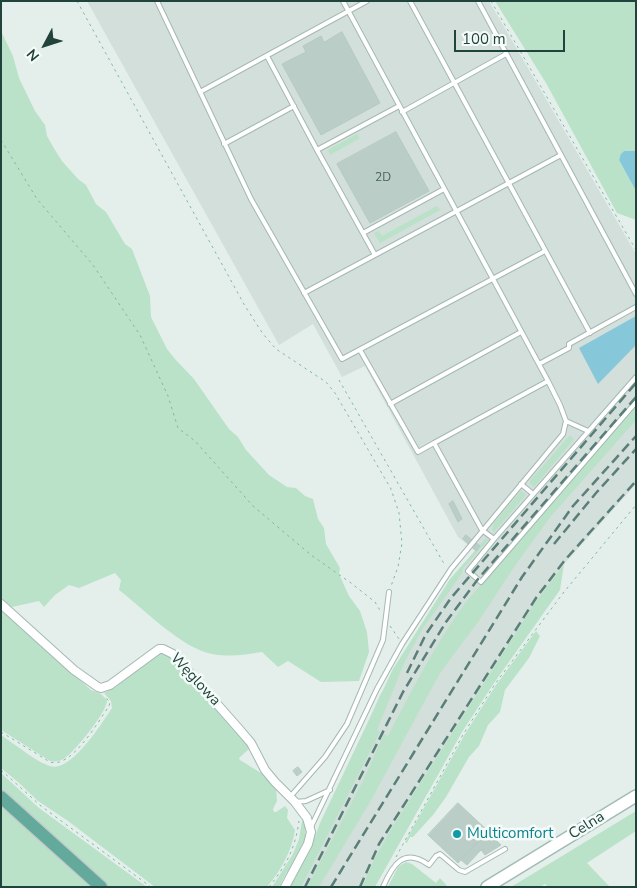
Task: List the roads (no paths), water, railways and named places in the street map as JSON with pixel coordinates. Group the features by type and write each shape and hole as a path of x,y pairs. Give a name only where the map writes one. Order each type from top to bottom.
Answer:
{"main road":[{"path":"1,798 101,887"}],"street":[{"name":"Węglowa","path":"1,604 74,670 95,686 101,688 117,680 159,649 168,651 240,729 251,743 265,770 293,799 307,818 310,829"},
{"name":"Celna","path":"487,887 636,796"},
{"path":"285,887 308,844 310,829"}],"lane":[{"path":"157,1 251,199 342,359 546,251"},
{"path":"310,829 377,689 402,644 451,569 563,434 566,422 548,381 342,1"},
{"path":"200,92 367,1"},
{"path":"410,1 590,333"},
{"path":"478,1 636,294"},
{"path":"402,112 506,54"},
{"path":"267,56 375,255"},
{"path":"224,144 294,106"},
{"path":"318,150 399,106"},
{"path":"304,293 561,155"},
{"path":"363,233 444,189"},
{"path":"538,364 570,348 569,344 636,307"},
{"path":"390,404 521,332"},
{"path":"360,350 418,452 548,381"},
{"path":"636,377 468,570 481,582 636,402"},
{"path":"566,422 588,432"},
{"path":"434,443 482,530 494,540"},
{"path":"521,484 533,494"},
{"path":"330,790 306,801 293,799 325,758 347,724 383,640 389,592"},
{"path":"384,887 395,866 403,858 414,857 429,865 440,854 459,870 465,872 505,849"}],"water":[{"path":"624,151 636,151 636,191 619,160"},
{"path":"636,316 636,345 598,384 579,348"}],"railway":[{"path":"407,673 426,634 451,598 636,383"},
{"path":"305,887 403,692 446,622 478,579 636,397"},
{"path":"331,887 522,577 573,506 636,436"},
{"path":"554,544 596,493 636,449"},
{"path":"360,887 379,844 536,598 565,560 636,481"}],"place":[{"name":"Multicomfort","path":"457,834"}]}
